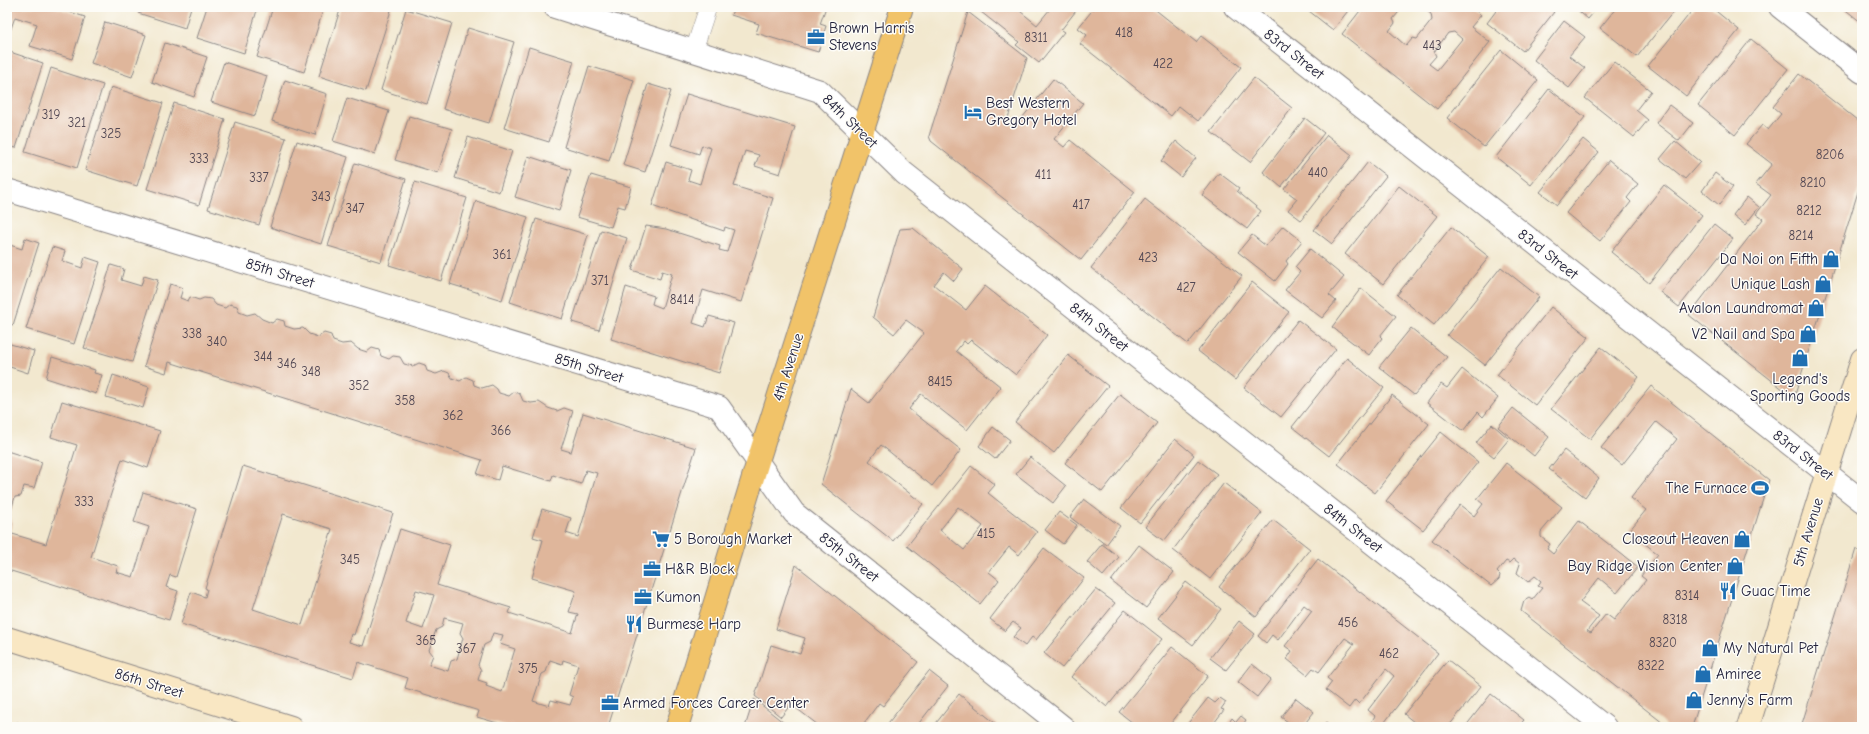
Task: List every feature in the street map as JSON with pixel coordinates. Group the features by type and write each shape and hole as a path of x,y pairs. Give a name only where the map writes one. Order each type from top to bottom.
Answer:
{"main road":[{"name":"4th Avenue","path":"677,727 758,461 902,7"}],"street":[{"name":"84th Street","path":"554,7 820,91 910,178 1605,727"},
{"name":"83rd Street","path":"1235,7 1862,501"},
{"path":"1780,7 1862,72"},
{"name":"85th Street","path":"7,190 719,408 758,461 794,514 1063,727"},
{"name":"5th Avenue","path":"1748,727 1862,359"},
{"name":"86th Street","path":"7,638 291,727"}],"lane":[{"path":"694,50 708,7"}],"building":[{"path":"7,7 54,7 85,17 72,59 30,46 37,24 15,17 7,40"},
{"path":"140,7 191,7 185,28 138,13"},
{"path":"207,7 258,7 244,53 197,38"},
{"path":"273,7 324,7 304,72 257,57"},
{"path":"341,7 392,7 366,91 319,76"},
{"path":"734,7 826,7 820,24 826,26 818,52 756,33 759,24 731,15"},
{"path":"1015,7 1037,25 1050,9 1048,7 1079,7 1061,30 1064,32 1039,63 1016,45 1019,42 976,8"},
{"path":"1095,7 1152,7 1196,42 1201,36 1241,67 1198,121 1179,106 1171,116 1080,44 1087,35 1078,28"},
{"path":"1304,7 1351,7 1333,30"},
{"path":"1363,7 1403,7 1393,19 1395,23 1389,31 1406,46 1413,38 1417,39 1432,20 1431,14 1422,7 1472,7 1481,15 1471,27 1490,42 1437,109 1342,34","holes":["1454,32 1462,39 1437,70 1429,64 1436,56 1434,52 1448,33"]},
{"path":"1499,7 1547,7 1554,12 1523,51 1487,23"},
{"path":"1574,7 1598,7 1588,19"},
{"path":"1617,7 1677,7 1637,57 1600,28"},
{"path":"1695,7 1711,7 1739,30 1686,96 1648,66"},
{"path":"1842,7 1862,7 1862,23"},
{"path":"406,9 452,23 427,104 381,90"},
{"name":"Best Western Gregory Hotel","path":"968,12 1027,58 1007,121 1015,127 1053,79 1083,103 1054,139 1064,147 1070,140 1135,192 1081,260 931,141 929,136"},
{"path":"1564,21 1585,37 1569,56 1585,68 1569,88 1534,60"},
{"path":"105,22 146,35 132,77 91,63"},
{"path":"468,28 514,42 489,123 443,109"},
{"path":"1751,39 1788,69 1735,135 1698,105"},
{"path":"165,43 207,57 194,97 152,82"},
{"path":"529,47 574,61 549,142 504,128"},
{"path":"1501,50 1538,80 1484,147 1447,118"},
{"path":"7,51 43,63 16,148 7,146"},
{"path":"224,62 267,76 255,116 211,102"},
{"path":"1614,62 1651,91 1636,110 1648,120 1634,137 1585,98"},
{"path":"589,66 634,80 609,161 564,147"},
{"path":"51,68 103,85 77,168 25,152"},
{"path":"1799,74 1862,124 1862,179 1794,398 1689,315 1763,219 1756,214 1771,195 1756,184 1772,164 1746,144 1762,125 1768,130 1781,114 1773,107"},
{"path":"1254,78 1292,108 1250,162 1211,132"},
{"path":"285,80 327,94 315,135 272,121"},
{"path":"648,84 671,91 645,172 623,165"},
{"path":"111,87 163,103 137,186 85,170"},
{"path":"1549,89 1585,117 1531,185 1496,157"},
{"path":"687,94 795,127 780,174 755,166 759,155 745,151 734,186 773,198 741,302 703,290 693,323 705,327 709,316 734,323 719,373 611,339 626,287 654,296 652,304 662,308 672,274 662,271 660,279 632,270 646,226 666,229 720,246 719,250 727,252 734,230 725,227 724,231 652,206 666,162 691,170 688,180 700,184 711,148 702,145 699,154 671,145"},
{"path":"347,98 389,111 375,154 333,141"},
{"path":"174,103 225,119 199,205 147,189"},
{"path":"1669,105 1693,123 1679,141 1656,123"},
{"path":"409,116 452,129 438,173 395,160"},
{"path":"1305,118 1324,133 1281,187 1263,172"},
{"path":"235,122 286,138 259,225 208,209"},
{"path":"1327,135 1352,155 1301,220 1288,210 1297,199 1284,189"},
{"path":"468,137 512,151 499,192 455,178"},
{"path":"1583,139 1599,152 1557,205 1540,192"},
{"path":"297,141 348,157 321,244 270,227"},
{"path":"1176,141 1196,158 1181,177 1161,161"},
{"path":"1675,141 1700,162 1685,179 1660,159"},
{"path":"528,156 571,170 559,211 515,197"},
{"path":"1609,160 1638,184 1627,198 1631,202 1600,241 1566,213"},
{"path":"1368,162 1386,176 1332,244 1314,230"},
{"path":"355,163 406,179 381,262 328,246"},
{"path":"1219,173 1239,188 1237,191 1261,211 1247,229 1202,195"},
{"path":"1715,173 1733,187 1719,205 1702,191"},
{"path":"591,175 631,187 625,208 618,206 611,227 577,217"},
{"path":"415,182 467,198 441,281 389,265"},
{"path":"1664,185 1702,215 1649,283 1611,252"},
{"path":"1399,186 1437,216 1383,284 1345,254"},
{"path":"1747,197 1759,207 1745,225 1733,215"},
{"path":"1145,199 1242,276 1188,344 1091,268"},
{"path":"476,201 528,217 502,300 450,284"},
{"path":"536,219 588,235 562,319 510,302"},
{"path":"1714,224 1733,239 1679,307 1660,292"},
{"path":"1283,226 1302,241 1286,261 1288,264 1275,281 1238,252 1252,235 1266,246"},
{"path":"1451,227 1489,257 1434,325 1397,295"},
{"path":"913,228 963,269 954,281 944,272 934,285 966,310 985,286 1047,335 1016,375 971,340 967,344 964,341 956,351 1001,387 967,430 921,394 909,409 961,450 932,486 881,445 869,461 923,504 893,541 821,484 851,389 869,403 924,333 906,320 894,334 873,317 900,229"},
{"path":"601,230 627,238 599,330 572,322"},
{"path":"25,238 39,243 13,325 7,323 7,244 22,249"},
{"path":"52,247 65,251 62,261 82,268 85,257 100,262 74,344 26,329"},
{"path":"1310,249 1344,277 1329,295 1336,301 1322,318 1285,290 1300,272 1295,267"},
{"path":"111,265 124,269 121,280 141,286 144,276 158,280 132,362 84,348"},
{"path":"1501,267 1539,297 1485,365 1447,335"},
{"path":"1252,282 1289,312 1235,380 1198,351"},
{"path":"170,284 183,288 180,298 188,301 190,297 199,300 204,298 211,299 216,305 225,308 230,304 237,306 239,312 247,315 255,313 262,319 272,323 277,319 284,321 285,326 294,329 303,328 309,334 318,337 324,333 331,335 333,341 342,344 351,343 358,349 367,352 372,348 379,350 381,356 389,359 393,356 400,357 404,364 413,366 419,363 425,365 427,371 436,374 444,371 449,373 452,378 460,381 466,377 473,380 474,385 482,388 492,385 499,393 509,396 514,392 520,394 523,401 531,403 539,402 548,408 557,411 564,408 573,411 561,449 571,452 583,413 696,448 608,727 511,727 477,717 479,711 405,688 408,678 358,662 353,678 181,624 191,592 205,597 207,589 205,588 243,466 393,513 354,635 351,634 349,642 363,646 400,529 450,545 437,585 511,608 509,613 572,633 578,614 569,612 576,591 532,578 543,540 533,537 542,509 571,518 566,533 578,537 597,473 586,470 581,484 553,475 551,481 502,466 498,480 477,474 482,460 169,362 166,373 144,366","holes":["283,514 332,529 302,625 253,609","416,590 434,595 423,629 406,623","444,618 463,623 460,633 463,638 457,659 451,661 448,671 429,665 433,655 429,650 436,630 442,627","493,633 503,635 500,644 515,649 502,692 486,686 487,683 478,680 481,670 478,665 484,645 490,642","550,660 562,664 563,660 578,665 569,695 573,697 570,705 551,700 549,706 533,701 542,674 546,672"]},
{"path":"1361,288 1396,316 1380,336 1382,338 1369,355 1332,327"},
{"path":"1551,307 1589,337 1535,405 1497,375"},
{"path":"1298,320 1336,349 1281,417 1244,388"},
{"path":"1411,328 1447,357 1414,395 1379,367"},
{"path":"7,343 34,351 28,373 7,366"},
{"path":"1601,347 1639,377 1590,439 1551,409"},
{"path":"1068,355 1108,386 1054,453 1015,422"},
{"path":"52,357 95,370 94,373 102,375 96,394 46,378"},
{"path":"1347,358 1384,388 1329,456 1292,427"},
{"path":"1462,369 1498,398 1483,417 1478,412 1463,431 1427,403 1441,384 1447,388"},
{"path":"113,375 149,387 143,408 106,397"},
{"path":"1651,386 1769,480 1692,727 1668,727 1521,611 1524,601 1529,598 1532,600 1542,588 1538,586 1541,581 1535,576 1528,582 1517,573 1520,564 1514,559 1510,563 1506,561 1497,572 1500,575 1499,579 1491,586 1432,540 1460,505 1474,516 1483,504 1477,499 1506,463 1562,507 1541,532 1541,537 1550,544 1547,549 1553,554 1579,521 1638,567 1617,593 1599,578 1580,602 1599,616 1587,631 1591,633 1606,614 1614,620 1646,580 1641,576 1658,554 1629,531 1646,510 1631,498 1677,439 1656,422 1622,465 1601,448"},
{"path":"1120,394 1157,423 1102,492 1065,463"},
{"path":"1392,395 1429,424 1375,493 1338,464"},
{"path":"62,401 160,431 148,468 122,459 91,557 118,566 116,572 133,577 149,527 134,522 143,492 197,509 176,577 170,575 166,587 178,591 169,620 8,570 7,451 42,462 34,488 24,486 21,496 15,497 9,517 12,524 9,533 46,544 77,445 51,437"},
{"path":"1513,408 1549,437 1534,456 1498,427"},
{"path":"1492,424 1509,439 1494,457 1476,443"},
{"path":"993,427 1010,440 995,459 979,446"},
{"path":"1441,432 1478,462 1423,530 1386,501"},
{"path":"1175,439 1194,455 1140,523 1121,508"},
{"path":"1564,450 1599,478 1585,497 1549,469"},
{"path":"1030,457 1066,486 1053,503 1016,474"},
{"path":"1198,460 1217,474 1164,541 1145,527"},
{"path":"971,466 995,485 988,493 1037,532 1019,555 1009,547 989,572 999,580 980,604 907,546","holes":["958,507 983,526 964,550 940,530"]},
{"path":"1224,483 1262,513 1210,579 1173,550"},
{"path":"1084,499 1120,526 1106,545 1070,517"},
{"path":"1059,512 1077,525 1063,544 1045,530"},
{"path":"1273,520 1310,549 1256,617 1219,587"},
{"path":"1102,544 1119,557 1103,576 1087,562"},
{"path":"1139,545 1174,572 1146,608 1111,581"},
{"path":"1044,548 1084,578 1036,640 1032,637 1025,646 1013,637 1021,628 1013,622 1005,631 990,619"},
{"path":"1856,549 1862,553 1862,727 1801,727"},
{"path":"1318,559 1438,653 1381,727 1376,727 1371,722 1375,716 1368,710 1394,676 1386,669 1359,704 1355,700 1349,708 1326,690 1332,682 1327,678 1354,644 1345,638 1319,672 1313,668 1307,675 1287,659 1292,651 1285,646 1312,611 1304,605 1278,640 1272,635 1266,643 1258,636"},
{"path":"796,565 918,662 883,706 879,703 861,727 816,727 818,725 791,704 781,717 755,696 771,645 800,654 805,638 776,629"},
{"path":"1186,582 1221,609 1193,645 1158,618"},
{"path":"1096,589 1115,603 1062,668 1044,653"},
{"path":"1125,610 1162,639 1107,707 1071,677"},
{"path":"1239,621 1255,634 1226,670 1210,658"},
{"path":"1172,647 1208,676 1168,727 1138,727 1119,712"},
{"path":"1448,660 1481,686 1448,727 1420,727 1404,714"},
{"path":"1252,664 1271,679 1257,697 1238,682"},
{"path":"929,671 948,686 916,727 885,727"},
{"path":"959,694 980,711 1000,727 933,727"},
{"path":"1491,694 1524,720 1518,727 1465,727"},
{"path":"1208,698 1215,703 1220,698 1226,702 1221,709 1224,710 1211,727 1185,727"},
{"path":"1296,698 1314,712 1302,727 1295,727 1281,717"},
{"path":"754,699 789,727 745,727"},
{"path":"1241,716 1246,720 1242,726 1243,727 1226,727 1232,718 1236,722"},
{"path":"17,722 32,727 15,727"},
{"path":"1326,722 1332,727 1321,727"}],"place":[{"name":"Brown Harris Stevens","path":"816,37"},
{"name":"Best Western Gregory Hotel","path":"973,112"},
{"name":"Da Noi on Fifth","path":"1831,259"},
{"name":"Unique Lash","path":"1823,284"},
{"name":"Avalon Laundromat","path":"1816,308"},
{"name":"V2 Nail and Spa","path":"1808,334"},
{"name":"Legend's Sporting Goods","path":"1800,358"},
{"name":"The Furnace","path":"1760,488"},
{"name":"5 Borough Market","path":"661,539"},
{"name":"Closeout Heaven","path":"1742,539"},
{"name":"Bay Ridge Vision Center","path":"1735,566"},
{"name":"H&R Block","path":"652,569"},
{"name":"Guac Time","path":"1728,591"},
{"name":"Kumon","path":"643,597"},
{"name":"Burmese Harp","path":"634,624"},
{"name":"My Natural Pet","path":"1710,648"},
{"name":"Amiree","path":"1703,674"},
{"name":"Jenny's Farm","path":"1694,700"},
{"name":"Armed Forces Career Center","path":"610,703"}]}
